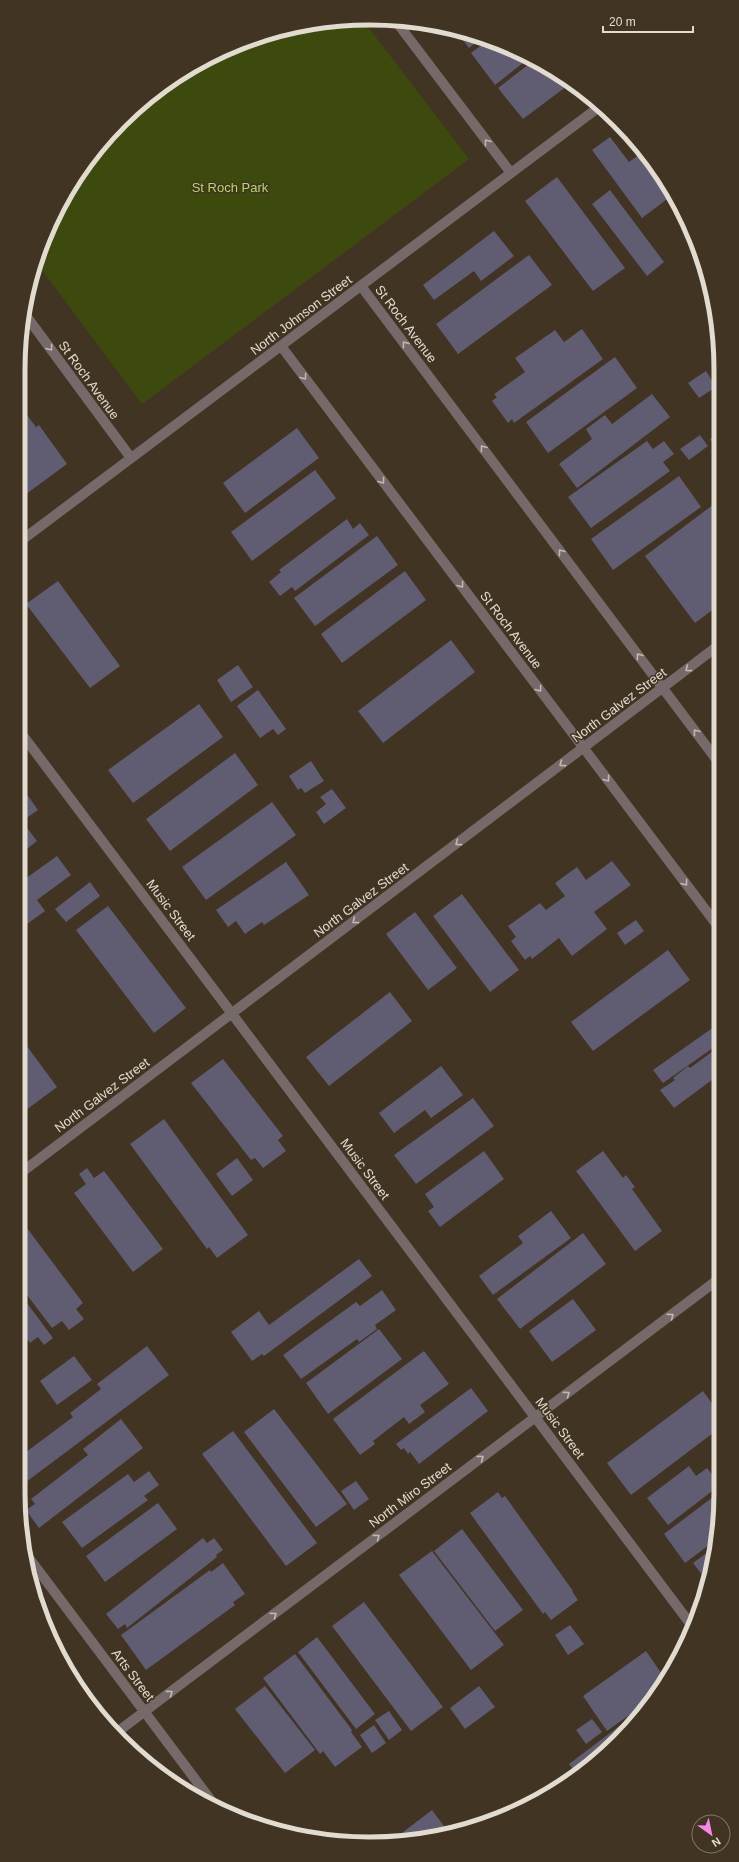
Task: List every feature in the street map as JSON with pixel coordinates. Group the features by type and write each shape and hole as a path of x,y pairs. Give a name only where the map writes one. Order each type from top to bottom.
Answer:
{"street":[{"path":"400,27 511,173"},
{"name":"North Johnson Street","path":"25,538 596,109"},
{"name":"St Roch Avenue","path":"361,286 714,756"},
{"name":"St Roch Avenue","path":"29,320 131,458"},
{"name":"St Roch Avenue","path":"281,346 714,921"},
{"name":"North Galvez Street","path":"25,1170 714,649"},
{"name":"Music Street","path":"25,738 689,1622"},
{"name":"North Miro Street","path":"120,1730 714,1283"},
{"name":"Arts Street","path":"33,1563 208,1797"}],"green space":[{"name":"St Roch Park","path":"367,25 469,159 142,404 40,268 51,238 71,197 83,178 110,142 142,110 178,83 197,71 238,51 280,37 325,28"}],"building":[{"path":"461,38 477,42 469,48"},
{"path":"483,44 524,62 495,85 471,53"},
{"path":"529,64 566,87 523,119 498,88"},
{"path":"610,137 629,162 639,155 669,198 642,218 592,150"},
{"path":"557,177 625,268 593,291 525,201"},
{"path":"610,190 664,262 647,276 592,204"},
{"path":"494,231 514,256 481,281 474,271 434,300 423,285"},
{"path":"529,255 552,285 458,354 436,324"},
{"path":"582,329 603,359 514,423 512,419 508,423 492,401 497,397 494,394 525,372 515,358 555,330 564,342"},
{"path":"615,357 637,388 548,453 526,422"},
{"path":"706,371 714,384 714,388 699,398 688,383"},
{"path":"652,394 670,417 577,488 559,464 592,439 586,429 605,415 612,424"},
{"path":"25,412 36,427 39,425 67,464 25,495"},
{"path":"297,428 319,458 245,513 223,483"},
{"path":"700,435 708,446 689,460 680,449"},
{"path":"714,436 714,445 710,439"},
{"path":"647,441 653,449 664,441 674,454 663,462 670,471 591,528 568,497"},
{"path":"315,470 336,498 252,561 231,532"},
{"path":"679,476 701,507 613,570 591,539"},
{"path":"714,504 714,609 695,623 645,556"},
{"path":"347,519 353,529 360,523 369,535 295,591 292,587 280,596 269,582 281,572 279,570"},
{"path":"377,536 398,565 315,626 294,598"},
{"path":"405,571 426,600 342,663 321,634"},
{"path":"58,581 120,666 90,688 26,604"},
{"path":"451,640 475,672 383,743 358,711"},
{"path":"238,665 253,687 231,702 217,680"},
{"path":"258,690 286,729 278,735 273,729 260,738 237,706"},
{"path":"199,704 223,737 133,803 108,770"},
{"path":"235,753 258,785 170,851 146,819"},
{"path":"311,761 324,781 305,793 301,788 298,790 289,776"},
{"path":"332,789 346,808 324,824 316,812 326,804 320,797"},
{"path":"25,794 38,810 25,819"},
{"path":"272,802 296,835 206,900 182,867"},
{"path":"25,825 37,841 25,850"},
{"path":"57,856 71,875 37,900 45,911 25,925 25,879"},
{"path":"612,861 631,885 594,912 607,929 572,956 559,938 532,959 530,956 525,960 511,941 516,937 508,926 540,903 546,910 565,896 555,883 577,867 586,880"},
{"path":"286,862 309,895 264,925 262,922 245,934 236,921 228,927 216,910"},
{"path":"90,882 100,896 66,922 55,909"},
{"path":"462,894 519,970 490,992 433,916"},
{"path":"108,906 186,1008 154,1033 76,930"},
{"path":"415,912 457,968 428,990 386,934"},
{"path":"636,920 644,931 625,945 617,933"},
{"path":"668,950 690,980 593,1051 571,1022"},
{"path":"390,992 412,1021 329,1086 306,1057"},
{"path":"714,1027 714,1047 663,1083 653,1070"},
{"path":"25,1044 57,1087 25,1111"},
{"path":"714,1050 714,1078 674,1108 660,1090 675,1080 673,1078 688,1066 690,1068"},
{"path":"223,1059 283,1136 278,1140 286,1151 263,1168 255,1158 251,1160 191,1083"},
{"path":"441,1066 463,1095 431,1118 425,1110 394,1133 379,1113"},
{"path":"473,1098 494,1126 416,1184 394,1155"},
{"path":"164,1119 248,1235 217,1258 209,1247 207,1249 130,1144"},
{"path":"484,1151 504,1179 440,1227 428,1211 434,1207 425,1194"},
{"path":"603,1151 623,1178 626,1175 635,1187 632,1189 662,1231 635,1251 576,1171"},
{"path":"237,1158 253,1180 232,1196 216,1174"},
{"path":"87,1168 94,1178 104,1171 163,1249 133,1272 74,1193 86,1184 79,1174"},
{"path":"551,1211 571,1238 493,1295 479,1276 523,1243 518,1236"},
{"path":"25,1225 83,1303 76,1309 84,1319 69,1330 62,1321 52,1328 25,1292"},
{"path":"583,1233 606,1264 520,1329 497,1299"},
{"path":"359,1259 372,1276 264,1356 262,1354 252,1361 231,1332 259,1311 269,1325"},
{"path":"382,1290 396,1310 375,1325 377,1329 359,1342 357,1339 301,1379 283,1355 356,1302 360,1306"},
{"path":"573,1299 596,1330 552,1362 529,1331"},
{"path":"25,1300 53,1338 44,1345 38,1337 30,1343 28,1340 25,1342"},
{"path":"379,1329 402,1359 328,1414 306,1383"},
{"path":"147,1346 169,1375 26,1482 25,1453 73,1417 70,1413 101,1389 97,1384"},
{"path":"424,1351 449,1384 420,1405 425,1412 409,1424 404,1417 373,1441 375,1444 360,1455 333,1419"},
{"path":"74,1356 92,1380 57,1405 40,1381"},
{"path":"471,1388 488,1411 419,1464 410,1452 408,1454 404,1448 401,1450 396,1444"},
{"path":"703,1391 714,1406 714,1432 631,1495 607,1463"},
{"path":"274,1409 347,1504 316,1527 244,1432"},
{"path":"121,1419 143,1448 39,1528 26,1510 35,1504 31,1499 88,1455 83,1449"},
{"path":"233,1431 317,1543 286,1566 202,1454"},
{"path":"689,1466 696,1476 707,1468 714,1477 714,1490 668,1525 647,1498"},
{"path":"149,1471 159,1485 144,1496 148,1500 82,1548 62,1522 128,1474 134,1482"},
{"path":"356,1481 369,1499 354,1510 341,1491"},
{"path":"498,1492 502,1498 505,1496 578,1600 551,1620 545,1612 543,1614 470,1513"},
{"path":"714,1496 710,1544 685,1563 664,1534"},
{"path":"158,1503 177,1529 105,1582 86,1556"},
{"path":"462,1529 523,1610 495,1631 434,1551"},
{"path":"203,1538 207,1543 214,1538 223,1550 216,1555 217,1557 127,1628 125,1624 118,1629 106,1614"},
{"path":"432,1551 504,1645 471,1670 399,1575"},
{"path":"708,1552 703,1576 693,1563"},
{"path":"223,1563 245,1594 233,1602 235,1605 146,1670 121,1635 210,1570 211,1572"},
{"path":"364,1602 443,1707 411,1731 332,1626"},
{"path":"570,1625 584,1644 568,1655 555,1635"},
{"path":"317,1637 375,1714 356,1729 298,1652"},
{"path":"646,1651 662,1674 638,1709 607,1731 583,1696"},
{"path":"295,1654 352,1730 351,1732 362,1747 335,1767 323,1751 320,1754 263,1678"},
{"path":"265,1686 315,1750 285,1773 235,1709"},
{"path":"479,1686 495,1707 465,1729 450,1708"},
{"path":"389,1711 402,1730 389,1740 375,1720"},
{"path":"630,1718 597,1752 574,1770 569,1764"},
{"path":"592,1719 602,1732 586,1744 576,1730"},
{"path":"374,1725 386,1743 372,1753 360,1735"},
{"path":"432,1810 445,1828 414,1834 399,1835"}]}
